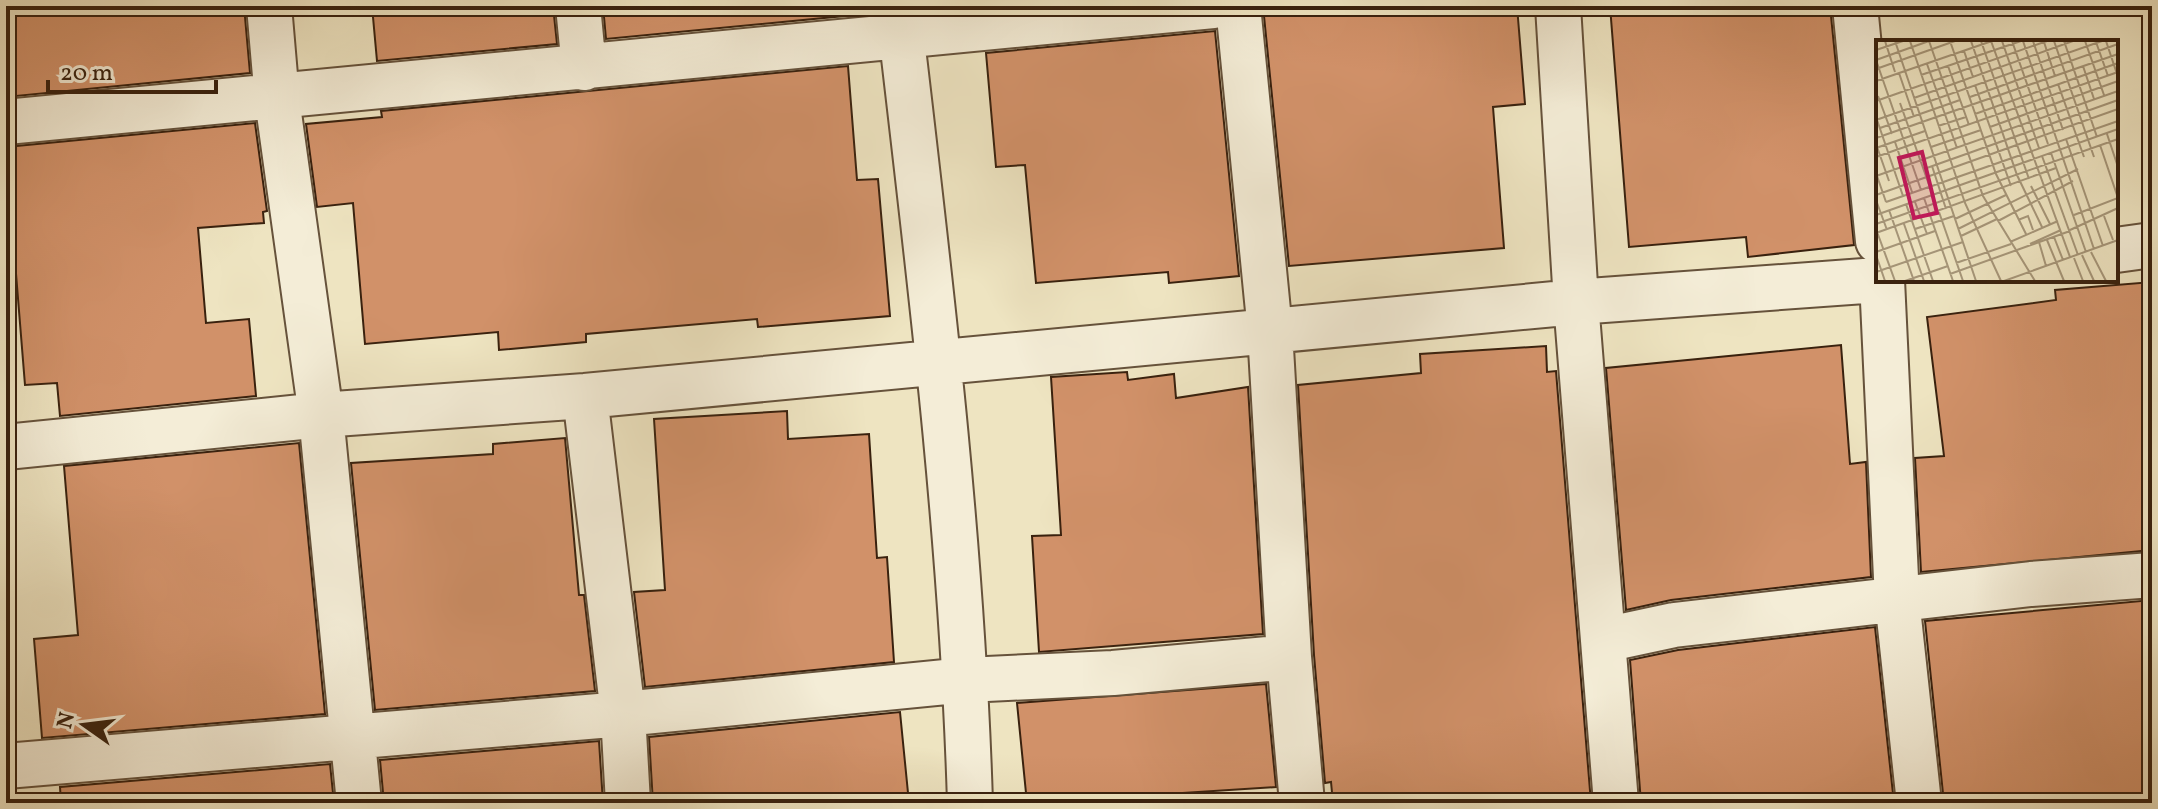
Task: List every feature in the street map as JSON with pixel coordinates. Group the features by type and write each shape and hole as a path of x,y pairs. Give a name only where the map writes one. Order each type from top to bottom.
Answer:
{"street":[{"path":"269,6 277,99 321,415 359,803"},
{"path":"578,6 584,68"},
{"path":"6,122 584,68 900,22 1213,6"},
{"path":"1238,6 1270,331 1289,657 1302,803"},
{"path":"1558,6 1576,302 1616,803"},
{"path":"1855,6 1876,221"},
{"path":"900,22 939,361 966,680 970,803"},
{"path":"2118,250 2152,245"},
{"path":"6,447 321,415 585,396 1576,302 1876,280"},
{"path":"1880,282 1897,599 1919,803"},
{"path":"585,396 623,714 628,803"},
{"path":"1604,640 1674,625 1897,599 2152,575"},
{"path":"6,766 623,714 966,680 1113,673 1289,657"}],"building":[{"path":"88,6 244,6 250,73 6,97 6,13"},
{"path":"372,6 553,6 557,44 377,61"},
{"path":"603,6 843,6 844,16 606,39"},
{"path":"1263,6 1517,6 1525,104 1493,107 1504,248 1289,266"},
{"path":"1610,6 1830,6 1854,245 1748,257 1746,237 1629,247"},
{"path":"1215,31 1239,276 1169,283 1168,272 1036,283 1025,165 996,167 986,53"},
{"path":"848,66 857,180 878,179 890,316 758,327 757,319 586,334 586,342 499,350 498,332 365,344 353,203 317,207 306,124 382,117 381,111"},
{"path":"255,123 267,211 263,212 264,223 198,228 206,323 249,319 256,396 60,416 57,383 25,385 14,249 6,250 6,147"},
{"path":"2152,282 2152,550 1921,572 1915,458 1944,456 1927,317 2056,300 2055,290"},
{"path":"1841,345 1850,464 1866,462 1871,577 1671,600 1626,610 1606,368"},
{"path":"1546,346 1547,372 1556,371 1591,803 1333,803 1331,782 1325,783 1314,655 1298,385 1421,373 1420,354"},
{"path":"1127,372 1128,380 1174,374 1176,398 1248,387 1263,634 1039,652 1032,536 1061,535 1051,377"},
{"path":"787,411 788,439 869,434 877,558 887,557 894,662 645,687 634,592 665,590 654,419"},
{"path":"565,438 579,595 584,595 595,691 375,710 351,463 493,454 493,444"},
{"path":"299,443 325,714 42,738 34,639 78,635 64,466"},
{"path":"2152,600 2152,803 1944,803 1925,621"},
{"path":"1875,627 1894,803 1641,803 1630,660 1678,650"},
{"path":"1266,684 1276,787 1027,803 1017,703"},
{"path":"900,712 909,803 653,803 649,737"},
{"path":"599,741 603,803 384,803 380,760"},
{"path":"330,764 334,803 61,803 60,787"}]}
